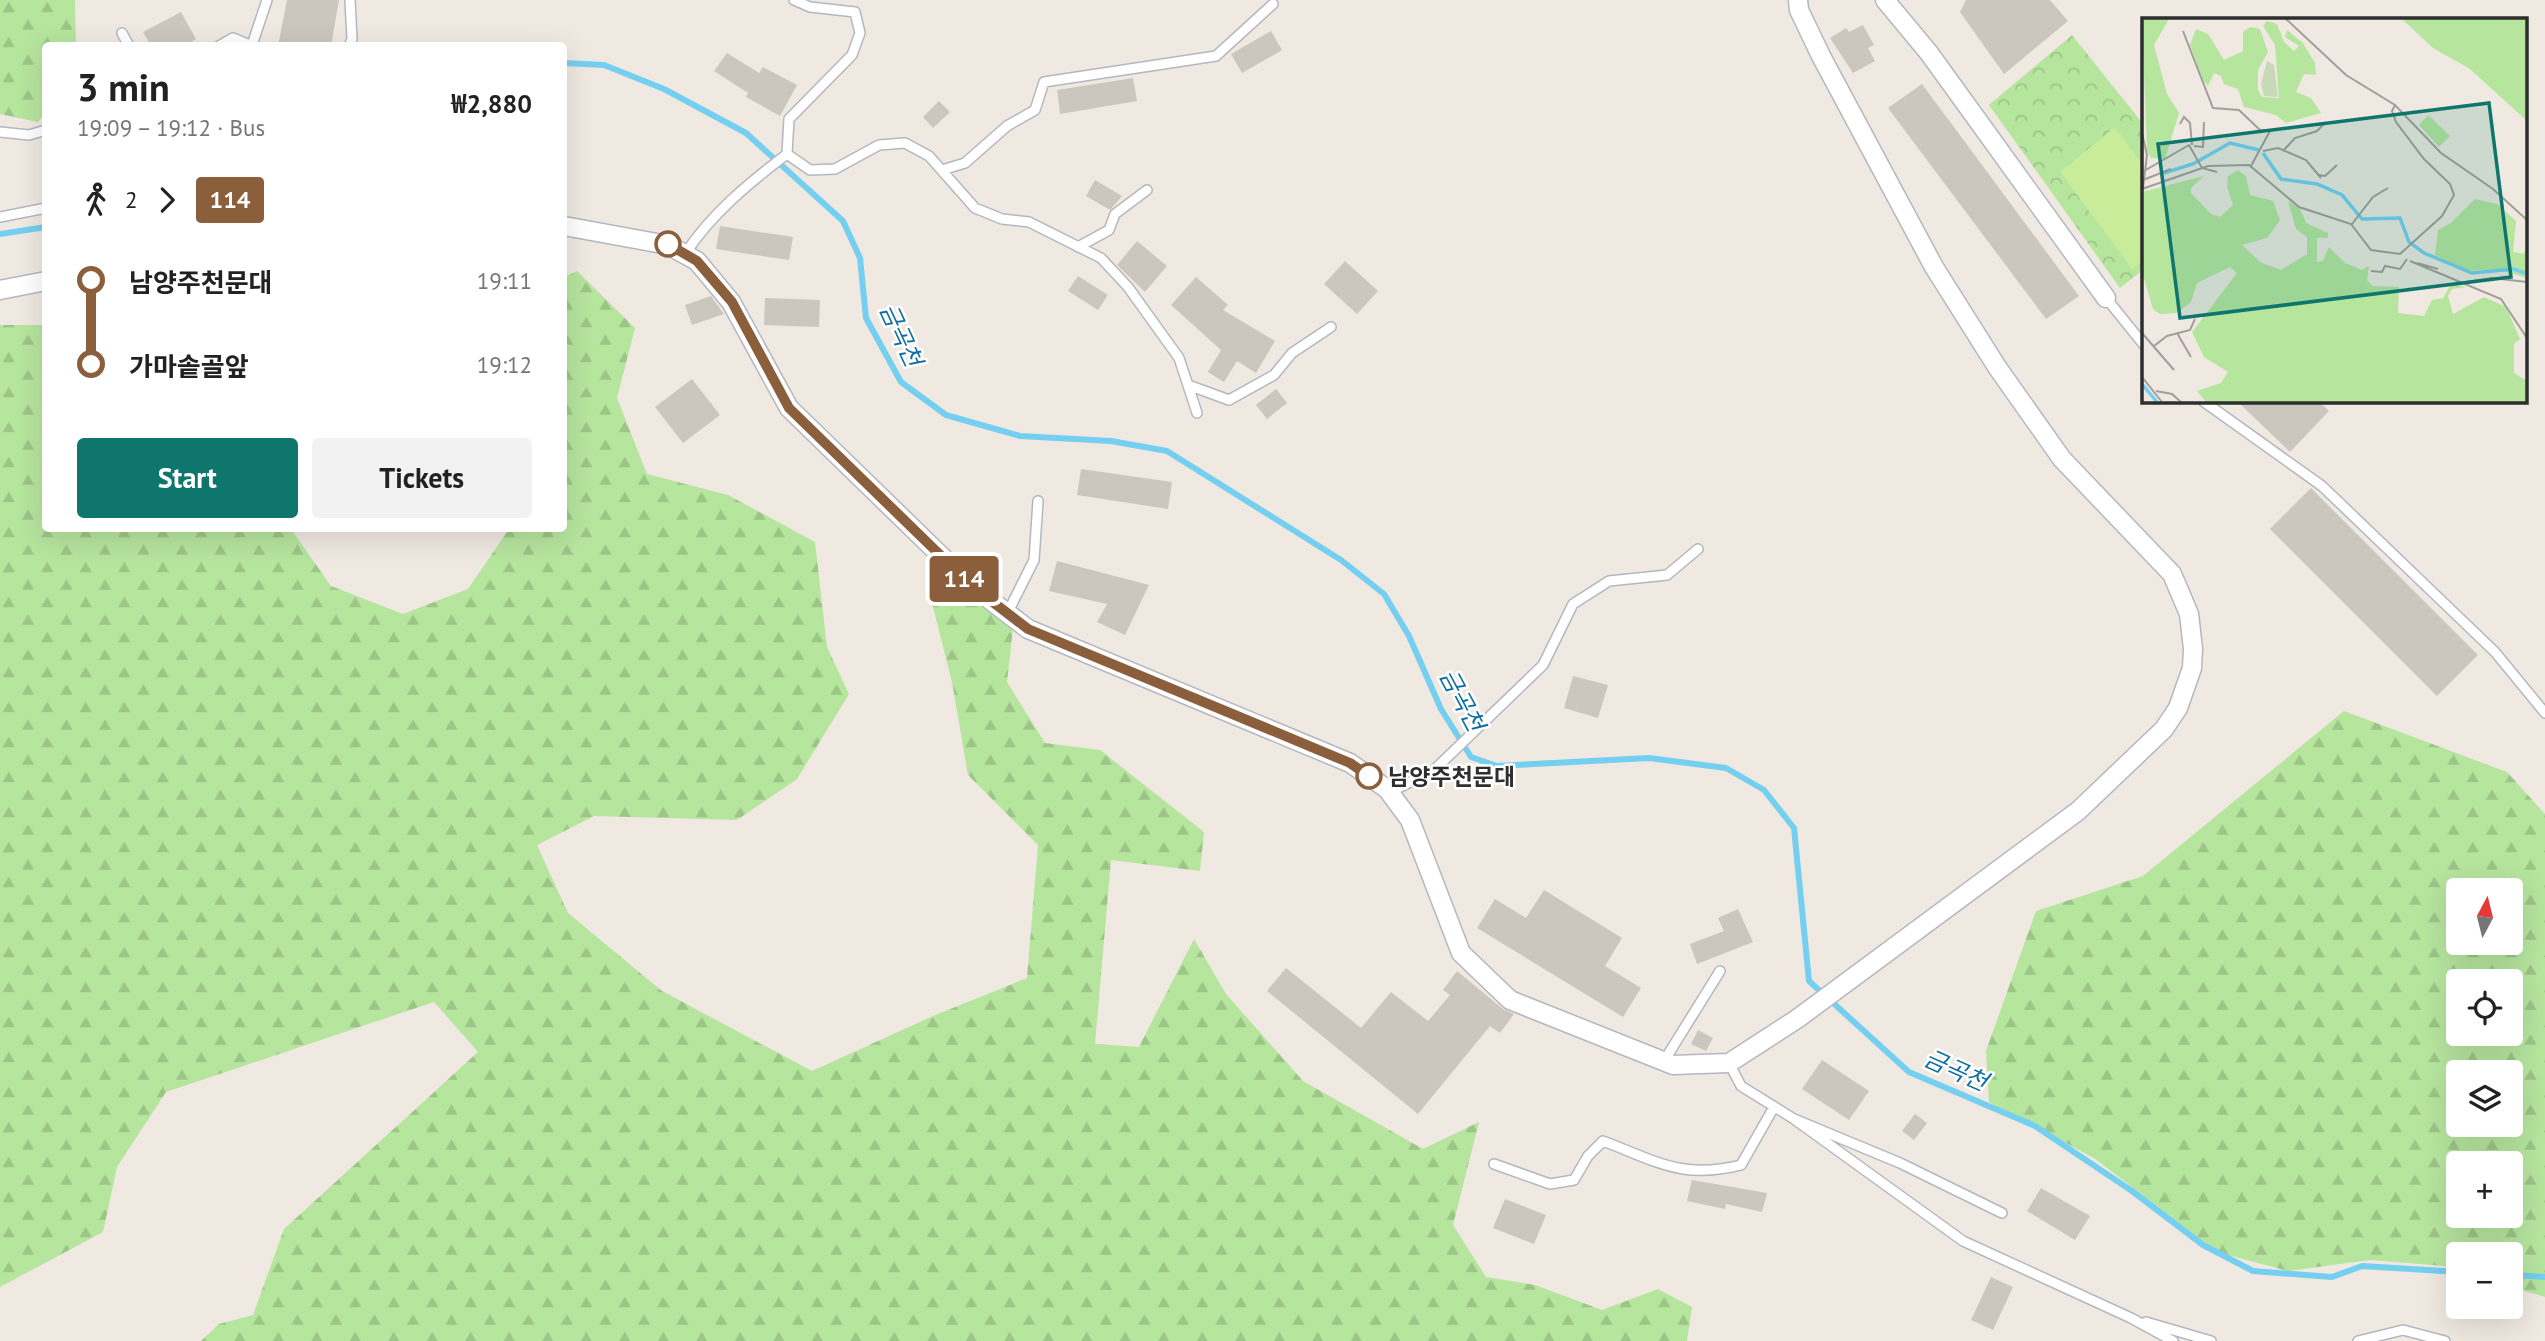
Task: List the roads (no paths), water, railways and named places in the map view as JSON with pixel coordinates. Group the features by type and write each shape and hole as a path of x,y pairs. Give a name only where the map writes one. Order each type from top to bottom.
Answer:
{"street":[{"path":"567,227 668,244 697,261 732,302 789,408 972,586 1007,614 1040,635 1350,763 1390,792 1410,820 1461,953 1510,1000 1673,1065 1729,1063 1797,1019 2078,811 2164,729 2178,708 2192,668 2189,614 2172,574 2062,459 1997,367 1934,268 1821,56 1799,10 1798,0"},
{"path":"1885,0 1929,53 2106,298"},
{"path":"0,290 42,282"}],"lane":[{"path":"253,42 267,0"},
{"path":"349,0 351,42"},
{"path":"787,154 789,119 852,54 860,33 855,12 810,7 794,0"},
{"path":"942,170 965,163 1007,126 1035,110 1044,82 1216,57 1273,5"},
{"path":"122,33 127,42"},
{"path":"226,42 233,38 244,42"},
{"path":"0,132 29,135 42,131"},
{"path":"787,154 810,170 835,169 879,145 905,143 929,156 975,208 1002,219 1029,222 1101,258 1128,287 1179,358 1197,413"},
{"path":"685,254 701,230 756,177 787,154"},
{"path":"1078,247 1109,230 1115,214 1147,190"},
{"path":"0,217 42,209"},
{"path":"2106,298 2142,343"},
{"path":"1188,385 1229,400 1275,375 1292,353 1331,327"},
{"path":"2204,402 2322,485 2495,652 2545,713"},
{"path":"1007,614 1034,560 1038,501"},
{"path":"1390,792 1433,771 1491,719 1543,665 1573,604 1609,581 1667,575 1698,549"},
{"path":"1664,1061 1720,971"},
{"path":"1729,1063 1741,1086 1794,1119 1963,1241 2131,1318 2173,1341"},
{"path":"1494,1164 1550,1184 1574,1180 1588,1156 1603,1141 1681,1171 1717,1171 1741,1165 1774,1107"},
{"path":"1794,1119 1900,1163 2001,1213"},
{"path":"2131,1318 2211,1341"},
{"path":"2358,1341 2403,1330 2445,1341"}],"waterway":[{"name":"금곡천","path":"567,63 604,65 664,89 746,133 843,221 860,258 866,318 901,382 946,415 1020,436 1111,441 1167,451 1341,560 1384,594 1409,636 1441,709 1471,757 1497,766 1649,758 1726,768 1764,790 1794,828 1809,981 1909,1072 2035,1126 2132,1191 2203,1245 2253,1271 2332,1277 2362,1266 2446,1271"},
{"name":"금곡천","path":"0,234 42,228"},
{"name":"금곡천","path":"2523,1276 2545,1277"}],"place":[{"name":"남양주천문대","path":"1369,776"}]}
